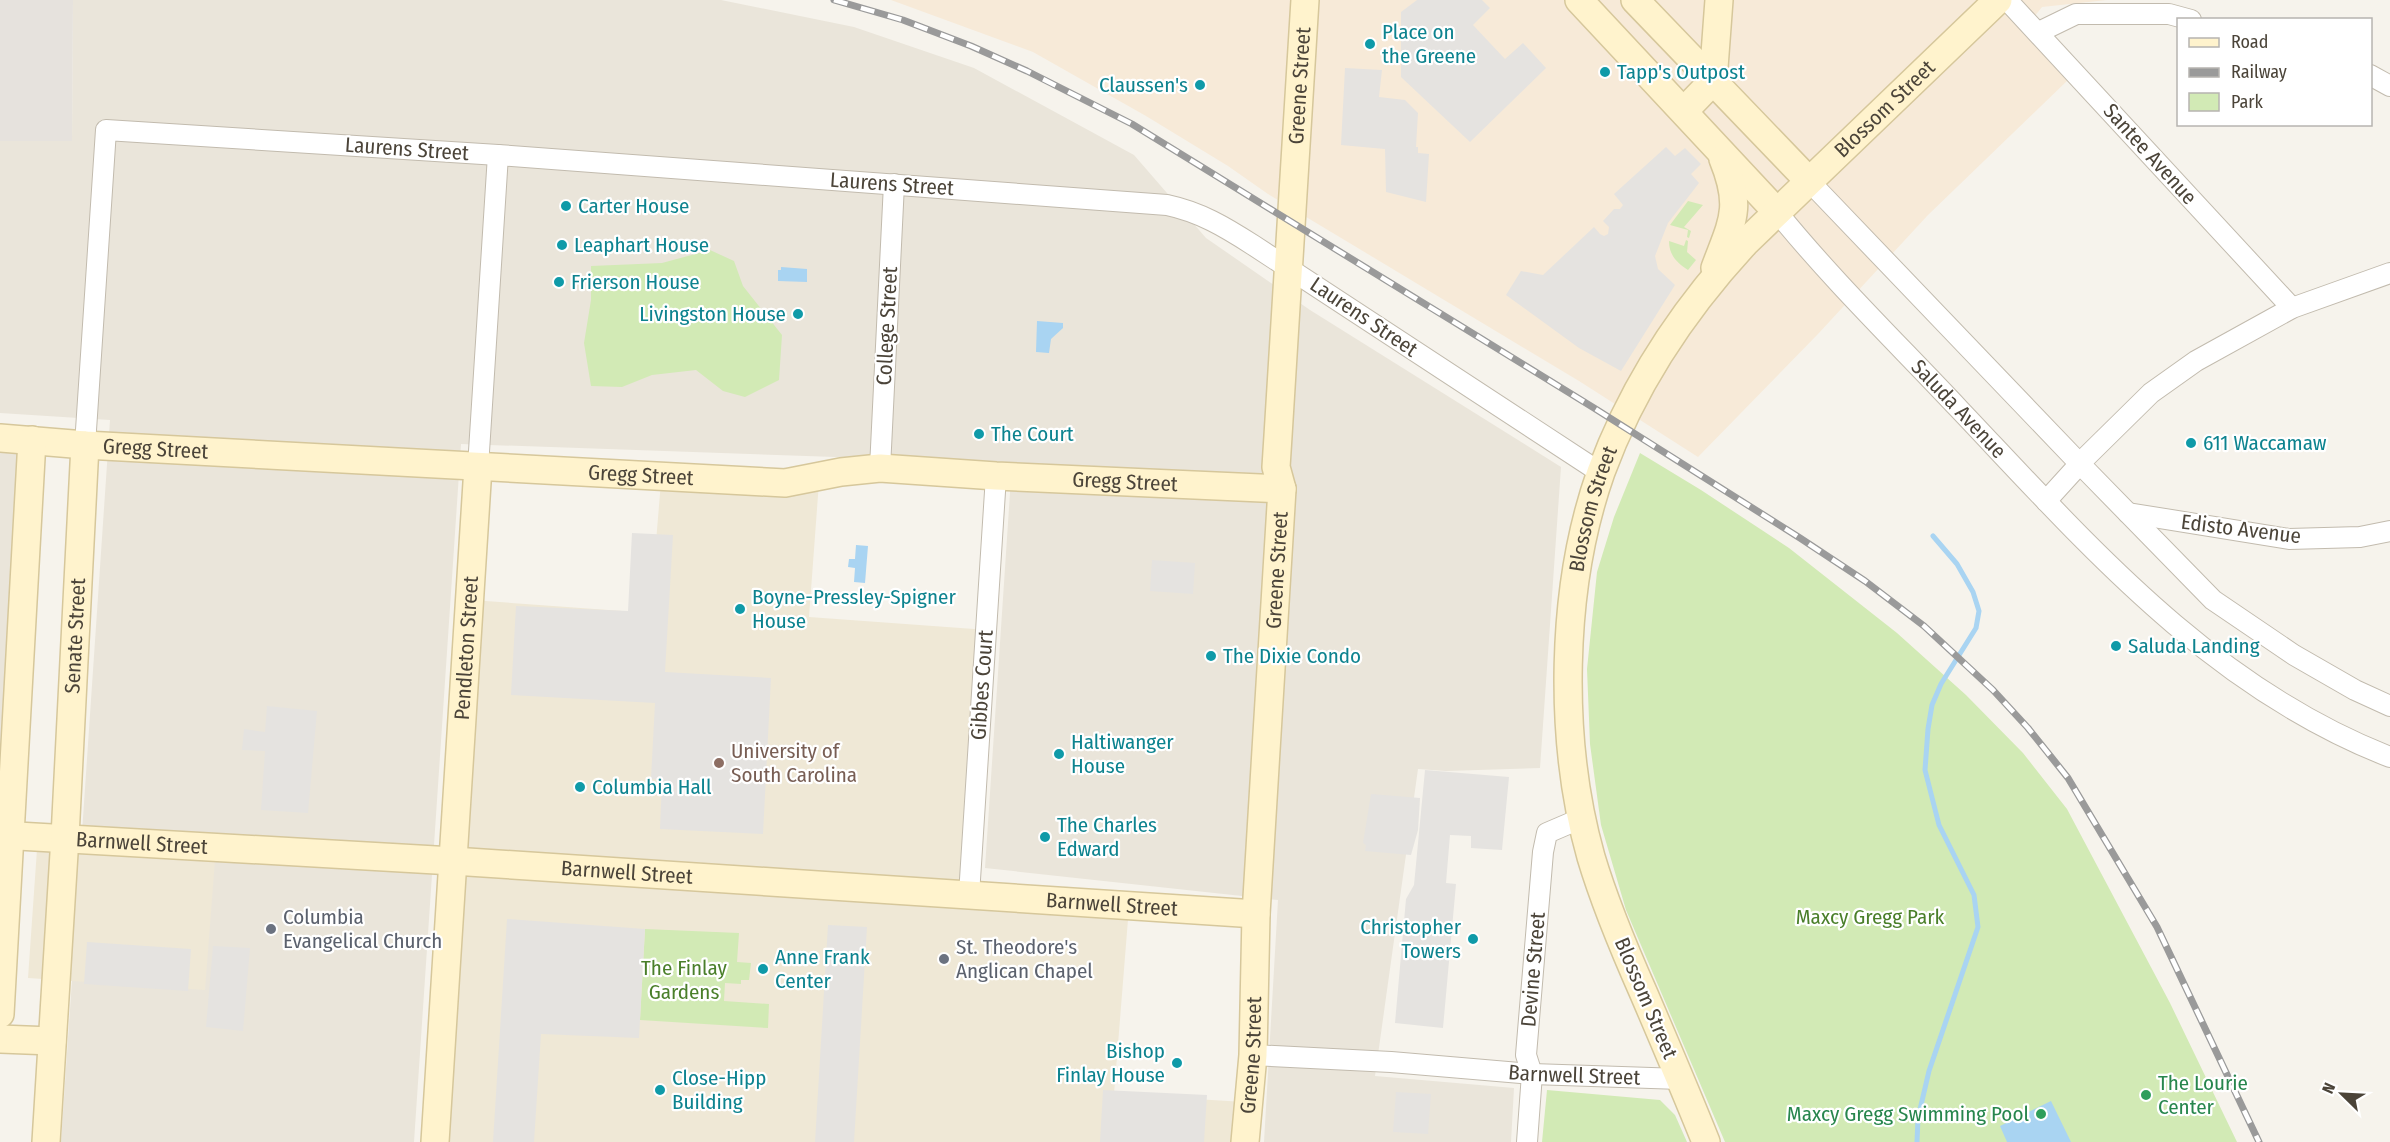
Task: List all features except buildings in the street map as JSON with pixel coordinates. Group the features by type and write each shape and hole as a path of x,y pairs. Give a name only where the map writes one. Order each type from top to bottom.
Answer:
{"street":[{"name":"Greene Street","path":"1245,1142 1252,1055 1256,914 1282,489 1276,466 1305,0"},
{"name":"Saluda Avenue","path":"1579,0 2046,501 2139,595 2205,650 2255,687 2310,721 2390,757"},
{"path":"1635,0 2213,600 2294,655 2355,690 2390,706"},
{"path":"1684,111 1713,81 1719,0"},
{"name":"Blossom Street","path":"1706,1142 1608,909 1582,818 1574,773 1570,729 1569,662 1578,568 1601,473 1620,427 1649,370 1689,307 1710,281 1777,212 1998,0"},
{"name":"Santee Avenue","path":"2007,0 2292,308"},
{"path":"2039,32 2076,14 2169,14 2184,18"},
{"path":"2372,76 2390,86"},
{"name":"Laurens Street","path":"106,130 498,155 894,184 1167,205 1189,210 1210,219 1287,266 1601,473"},
{"name":"Senate Street","path":"46,1142 65,837 85,445 106,130"},
{"path":"1710,281 1735,211 1730,175 1720,152"},
{"name":"Pendleton Street","path":"435,1142 498,155"},
{"name":"College Street","path":"880,468 894,184"},
{"path":"2046,501 2151,393 2196,361 2292,308 2390,273"},
{"name":"Gregg Street","path":"0,438 85,445 785,483 841,472 880,468 996,476 1282,489"},
{"path":"0,1014 4,835 32,440"},
{"name":"Gibbes Court","path":"969,895 996,476"},
{"name":"Edisto Avenue","path":"2128,513 2289,538 2360,537 2390,531"},
{"name":"Devine Street","path":"1527,1142 1532,1074 1526,1055 1542,855 1547,833 1582,818"},
{"name":"Barnwell Street","path":"4,835 453,861 1256,914"},
{"path":"0,1039 52,1041"},
{"name":"Barnwell Street","path":"1252,1055 1391,1062 1532,1074 1681,1080"}],"shaded area":[{"path":"0,0 73,0 72,141 0,141"},
{"path":"73,0 721,0 854,27 974,68 1134,155 1206,238 1310,310 1561,467 1540,768 1446,771 1418,769 1375,1076 1514,1088 1511,1142 1264,1142 1278,900 985,868 1012,463 461,444 414,1142 61,1142 110,420 0,413 0,141 72,140"},
{"path":"891,0 2107,0 2042,7 2022,32 2068,80 1928,215 1818,334 1698,457 1579,381 1268,194 1228,166 1146,116 1033,52"},
{"path":"1417,0 1482,0 1490,8 1473,25 1505,59 1523,43 1546,68 1470,142 1401,77 1401,12"},
{"path":"1345,68 1382,70 1379,97 1405,100 1418,113 1416,147 1418,147 1418,153 1429,154 1426,202 1386,192 1385,149 1341,145"},
{"path":"1666,147 1675,156 1685,148 1701,164 1691,174 1699,183 1668,223 1655,256 1658,269 1675,285 1621,371 1579,348 1506,295 1521,271 1543,275 1594,227 1604,236 1608,234 1609,227 1603,221 1614,209 1620,209 1623,205 1614,194"},
{"path":"0,450 25,452 0,819"},
{"name":"University of South Carolina","path":"662,470 819,482 809,617 988,630 967,896 1129,907 1114,1094 1244,1102 1242,1142 435,1142 472,600 650,613"},
{"path":"632,533 673,535 665,672 771,678 763,834 660,829 662,780 651,779 655,703 511,695 516,606 628,611"},
{"path":"1152,560 1195,563 1193,594 1150,591"},
{"path":"267,706 317,711 308,813 261,810 265,751 242,750 244,729 265,732"},
{"path":"1425,770 1509,777 1502,850 1471,848 1471,836 1450,835 1446,883 1456,884 1443,1028 1395,1023 1406,899 1414,885"},
{"path":"1371,794 1420,798 1418,830 1411,855 1365,851 1366,845 1363,843"},
{"path":"38,835 216,847 205,990 28,978"},
{"path":"507,919 645,929 639,1038 541,1034 534,1142 493,1142"},
{"path":"828,925 867,927 854,1142 815,1142"},
{"path":"87,942 191,949 188,991 84,984"},
{"path":"213,946 250,948 243,1031 206,1027"},
{"path":"1103,1090 1207,1095 1204,1142 1100,1142"},
{"path":"1396,1092 1431,1094 1428,1134 1393,1132"}],"green space":[{"path":"1688,201 1703,205 1684,227 1691,231 1689,238 1687,237 1688,230 1670,225"},
{"path":"1686,240 1688,241 1687,252 1696,260 1688,270 1674,258 1669,241 1684,246"},
{"path":"710,250 734,261 743,286 782,335 779,380 745,397 723,391 696,370 652,375 622,387 591,386 584,343 591,300 591,266 662,263"},
{"name":"Maxcy Gregg Park","path":"1640,453 1789,548 1897,633 1966,695 2023,753 2067,809 2170,1003 2237,1142 1725,1142 1626,910 1601,825 1590,744 1587,669 1597,572 1614,517"},
{"name":"The Finlay Gardens","path":"645,929 739,933 737,962 751,963 749,980 741,980 741,984 725,983 724,1001 769,1004 768,1028 640,1020"},
{"path":"1547,1090 1660,1100 1675,1115 1687,1142 1542,1142"}],"water":[{"path":"781,267 807,269 807,282 778,281 778,270 781,270"},
{"path":"1037,321 1063,323 1063,328 1051,339 1049,353 1036,352"},
{"path":"856,545 868,546 865,583 854,582 855,568 848,567 849,559 855,559"},
{"name":"Maxcy Gregg Swimming Pool","path":"2051,1101 2071,1142 2007,1142 2000,1126"}],"waterway":[{"path":"1917,1142 1918,1118 1929,1071 1978,927 1974,895 1939,825 1925,770 1932,705 1941,684 1976,628 1979,611 1973,592 1957,564 1933,536"}],"railway":[{"path":"834,0 903,20 971,46 1027,71 1132,124 1594,408 1800,538 1865,581 1924,626 1993,690 2028,728 2068,778 2157,927 2259,1142"}],"place":[{"name":"Place on the Greene","path":"1370,44"},
{"name":"Tapp's Outpost","path":"1605,72"},
{"name":"Claussen's","path":"1200,85"},
{"name":"Carter House","path":"566,206"},
{"name":"Leaphart House","path":"562,245"},
{"name":"Frierson House","path":"559,282"},
{"name":"Livingston House","path":"798,314"},
{"name":"The Court","path":"979,434"},
{"name":"611 Waccamaw","path":"2191,443"},
{"name":"Boyne-Pressley-Spigner House","path":"740,609"},
{"name":"Saluda Landing","path":"2116,646"},
{"name":"The Dixie Condo","path":"1211,656"},
{"name":"Haltiwanger House","path":"1059,754"},
{"name":"University of South Carolina","path":"719,763"},
{"name":"Columbia Hall","path":"580,787"},
{"name":"The Charles Edward","path":"1045,837"},
{"name":"Columbia Evangelical Church","path":"271,929"},
{"name":"Christopher Towers","path":"1473,939"},
{"name":"St. Theodore's Anglican Chapel","path":"944,959"},
{"name":"Anne Frank Center","path":"763,969"},
{"name":"Bishop Finlay House","path":"1177,1063"},
{"name":"Close-Hipp Building","path":"660,1090"},
{"name":"The Lourie Center","path":"2146,1095"},
{"name":"Maxcy Gregg Swimming Pool","path":"2041,1114"}]}
